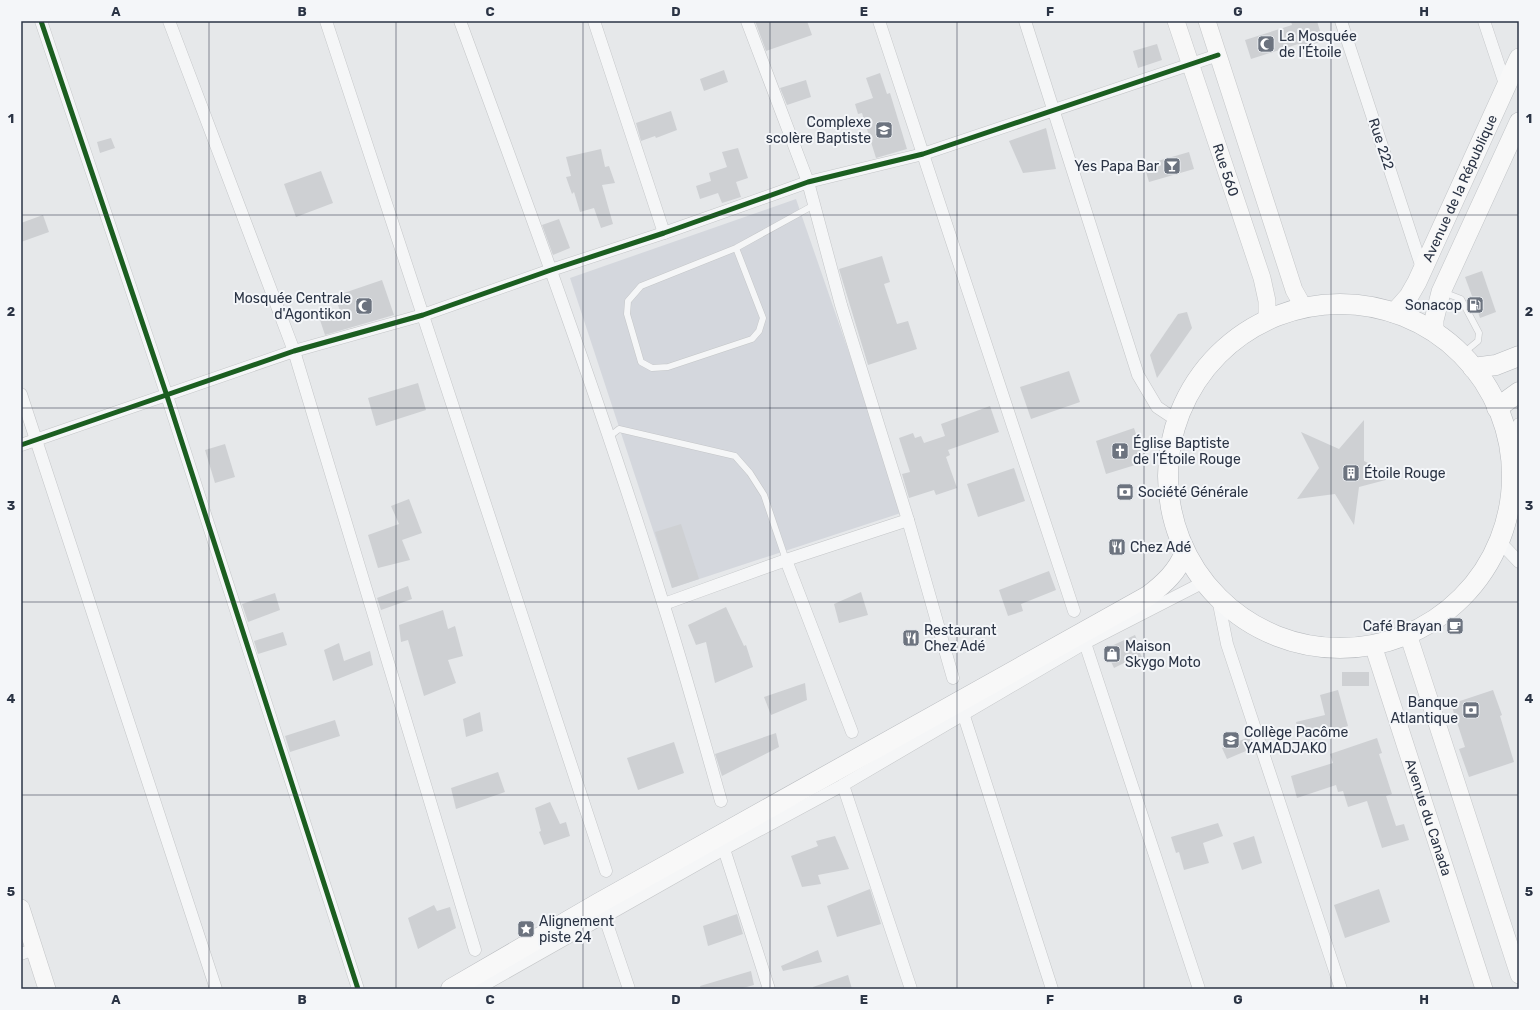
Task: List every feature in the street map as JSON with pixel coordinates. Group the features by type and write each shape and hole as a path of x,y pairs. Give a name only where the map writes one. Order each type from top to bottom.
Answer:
{"highway":[{"path":"1346,304 1367,306 1394,313 1434,332 1467,361 1486,387 1497,408 1508,444 1511,468 1510,493 1506,517 1498,540 1483,570 1462,596 1437,617 1408,634 1373,645 1351,648 1328,648 1290,641 1254,626 1218,599 1204,582 1185,552 1175,523 1169,485 1170,453 1178,421 1190,393 1212,362 1241,336 1268,321 1304,308 1325,305 1346,304"},
{"path":"1467,361 1496,365 1519,356"},
{"path":"1497,408 1519,392"},
{"path":"451,989 599,903 1148,596 1162,585 1175,571 1185,552"}],"main road":[{"name":"Rue 560","path":"1176,21 1262,278 1267,301 1268,321"},
{"name":"Rue 560","path":"1207,21 1294,290 1304,308"},
{"name":"Avenue de la République","path":"1394,313 1409,296 1519,58"},
{"name":"Avenue de la République","path":"1434,332 1434,320 1441,292 1518,127"},
{"path":"1408,634 1519,975"},
{"name":"Avenue du Canada","path":"1373,645 1484,989"},
{"path":"21,908 28,952 47,989"}],"street":[{"path":"41,21 167,396 358,989"},
{"path":"169,21 294,351 475,950"},
{"path":"326,21 606,871"},
{"path":"460,21 551,270 609,437 664,604 721,801"},
{"path":"594,21 664,234"},
{"path":"747,21 808,182 841,305 908,520 953,678"},
{"path":"879,21 1074,611"},
{"path":"1025,21 1138,375 1157,407 1178,421"},
{"name":"Rue 222","path":"1340,21 1422,268"},
{"path":"1484,21 1506,87"},
{"path":"21,445 167,396 294,351 423,314 551,270 664,234 808,182 923,154 1218,55"},
{"path":"21,394 216,989"},
{"path":"1508,444 1519,424"},
{"path":"664,604 786,560 908,520"},
{"path":"1498,540 1519,562"},
{"path":"786,560 852,732"},
{"path":"479,988 605,918 724,849 843,785 963,713 1085,643 1204,582"},
{"path":"1218,599 1227,644 1340,989"},
{"path":"1085,643 1199,989"},
{"path":"963,713 1052,989"},
{"path":"843,785 910,989"},
{"path":"724,849 769,989"},
{"path":"605,918 629,989"}],"lane":[{"path":"736,248 764,318 752,339 668,367 652,368 641,362 627,314 628,301 641,286 736,248 814,205"},
{"path":"1441,292 1461,299 1479,333 1478,341 1467,361"},
{"path":"609,437 619,429 735,456 750,473 764,495 786,560"}],"shaded area":[{"path":"796,199 904,512 672,588 570,278"}],"building":[{"path":"755,21 807,21 812,35 766,51"},
{"path":"1291,21 1317,21 1323,41 1299,48 1298,44 1251,59 1245,40 1292,25"},
{"path":"1157,44 1162,60 1138,68 1133,51"},
{"path":"724,70 728,82 704,91 700,79"},
{"name":"Complexe scolère Baptiste","path":"880,73 887,94 890,93 907,149 876,158 862,113 858,114 855,104 873,98 866,78"},
{"path":"806,80 811,97 787,105 780,88"},
{"path":"671,111 677,130 656,138 655,136 641,141 636,123"},
{"path":"1046,128 1056,169 1023,173 1009,141"},
{"path":"111,138 115,148 100,153 97,142"},
{"path":"738,148 748,178 736,182 741,197 722,203 718,193 700,199 696,186 711,181 709,173 727,167 722,152"},
{"path":"601,149 605,167 609,166 615,183 602,185 613,224 601,228 594,208 580,212 574,192 572,194 566,177 571,176 566,157"},
{"path":"1189,152 1194,169 1149,182 1144,165"},
{"path":"321,171 333,203 296,217 284,184"},
{"path":"43,215 49,232 21,242 21,223"},
{"path":"559,219 570,248 553,255 542,225"},
{"path":"882,256 890,282 884,284 897,324 908,321 917,349 868,365 839,269"},
{"path":"1482,271 1496,312 1480,318 1465,277"},
{"name":"Mosquée Centrale d'Agontikon","path":"382,280 394,315 325,335 320,320 341,314 335,296"},
{"path":"1187,312 1192,328 1157,378 1150,355 1178,314"},
{"path":"1069,371 1080,402 1031,419 1020,387"},
{"path":"418,383 426,410 376,426 368,398"},
{"path":"990,406 999,432 948,450 950,455 946,457 957,488 936,495 934,490 909,498 902,474 910,472 899,438 913,433 915,438 921,436 924,443 945,436 941,424"},
{"name":"Étoile Rouge","path":"1364,420 1364,461 1397,477 1359,487 1354,525 1335,494 1297,499 1319,468 1301,432 1339,449"},
{"name":"Église Baptiste de l'Étoile Rouge","path":"1134,428 1145,462 1106,474 1096,441"},
{"path":"225,444 235,477 215,483 205,450"},
{"path":"1014,468 1025,501 978,517 967,484"},
{"path":"409,499 422,533 402,540 410,560 378,568 368,535 399,524 391,506"},
{"path":"681,524 699,579 672,588 655,532"},
{"path":"1049,571 1056,590 1021,604 1023,611 1008,616 999,590"},
{"path":"408,586 412,599 381,610 377,598"},
{"path":"861,592 868,615 839,623 834,604"},
{"path":"275,593 280,610 248,622 242,604"},
{"path":"726,607 744,646 746,645 753,667 715,683 706,642 696,645 688,625"},
{"path":"443,610 448,629 455,626 463,656 448,660 456,683 424,696 408,640 401,642 399,625"},
{"path":"283,632 287,645 258,654 254,641"},
{"path":"1135,635 1140,647 1138,648 1144,662 1129,669 1126,662 1114,668 1105,649"},
{"path":"339,643 344,661 370,651 373,665 333,681 324,650"},
{"path":"1342,672 1369,672 1369,686 1342,686"},
{"path":"805,683 807,700 771,715 764,697"},
{"path":"1338,690 1348,726 1324,734 1322,729 1299,734 1296,722 1325,715 1320,695"},
{"path":"1493,690 1502,715 1500,716 1514,762 1469,777 1459,749 1465,747 1451,704"},
{"path":"480,712 483,731 466,737 463,719"},
{"path":"335,720 340,736 290,752 285,736"},
{"path":"776,733 779,747 722,776 715,754"},
{"path":"1249,737 1253,748 1227,759 1222,748"},
{"path":"1377,738 1382,753 1379,754 1392,794 1386,796 1396,826 1404,824 1409,840 1382,848 1367,801 1348,807 1343,791 1338,792 1336,785 1297,798 1291,776 1333,763 1330,754"},
{"path":"674,742 684,773 638,790 627,758"},
{"path":"498,772 505,792 456,809 451,788"},
{"path":"550,802 560,824 566,822 570,836 544,845 539,832 541,831 535,808"},
{"path":"1218,823 1223,836 1203,843 1209,863 1184,870 1179,852 1176,853 1171,837"},
{"path":"835,836 849,869 818,875 821,884 802,887 791,856 818,846 816,841"},
{"path":"1254,836 1262,863 1242,870 1233,843"},
{"path":"870,889 881,924 837,937 827,906"},
{"path":"1379,889 1390,922 1345,938 1334,905"},
{"path":"434,905 437,911 450,907 456,928 418,949 408,918"},
{"path":"737,914 743,934 708,946 703,926"},
{"path":"818,950 822,962 783,971 781,966"},
{"path":"751,971 754,985 739,989 701,989 700,986"},
{"path":"848,975 852,989 813,989 813,987"}],"cycle path":[{"path":"41,21 167,396 358,989"},
{"path":"21,445 294,351 423,315 808,182 923,154 1218,55"}],"place":[{"name":"La Mosquée de l'Étoile","path":"1266,44"},
{"name":"Complexe scolère Baptiste","path":"884,130"},
{"name":"Yes Papa Bar","path":"1172,166"},
{"name":"Sonacop","path":"1475,305"},
{"name":"Mosquée Centrale d'Agontikon","path":"364,306"},
{"name":"Église Baptiste de l'Étoile Rouge","path":"1120,451"},
{"name":"Étoile Rouge","path":"1351,473"},
{"name":"Société Générale","path":"1125,492"},
{"name":"Chez Adé","path":"1117,547"},
{"name":"Café Brayan","path":"1455,626"},
{"name":"Restaurant Chez Adé","path":"911,638"},
{"name":"Maison Skygo Moto","path":"1112,654"},
{"name":"Banque Atlantique","path":"1471,710"},
{"name":"Collège Pacôme YAMADJAKO","path":"1231,740"},
{"name":"Alignement piste 24","path":"526,929"}]}
